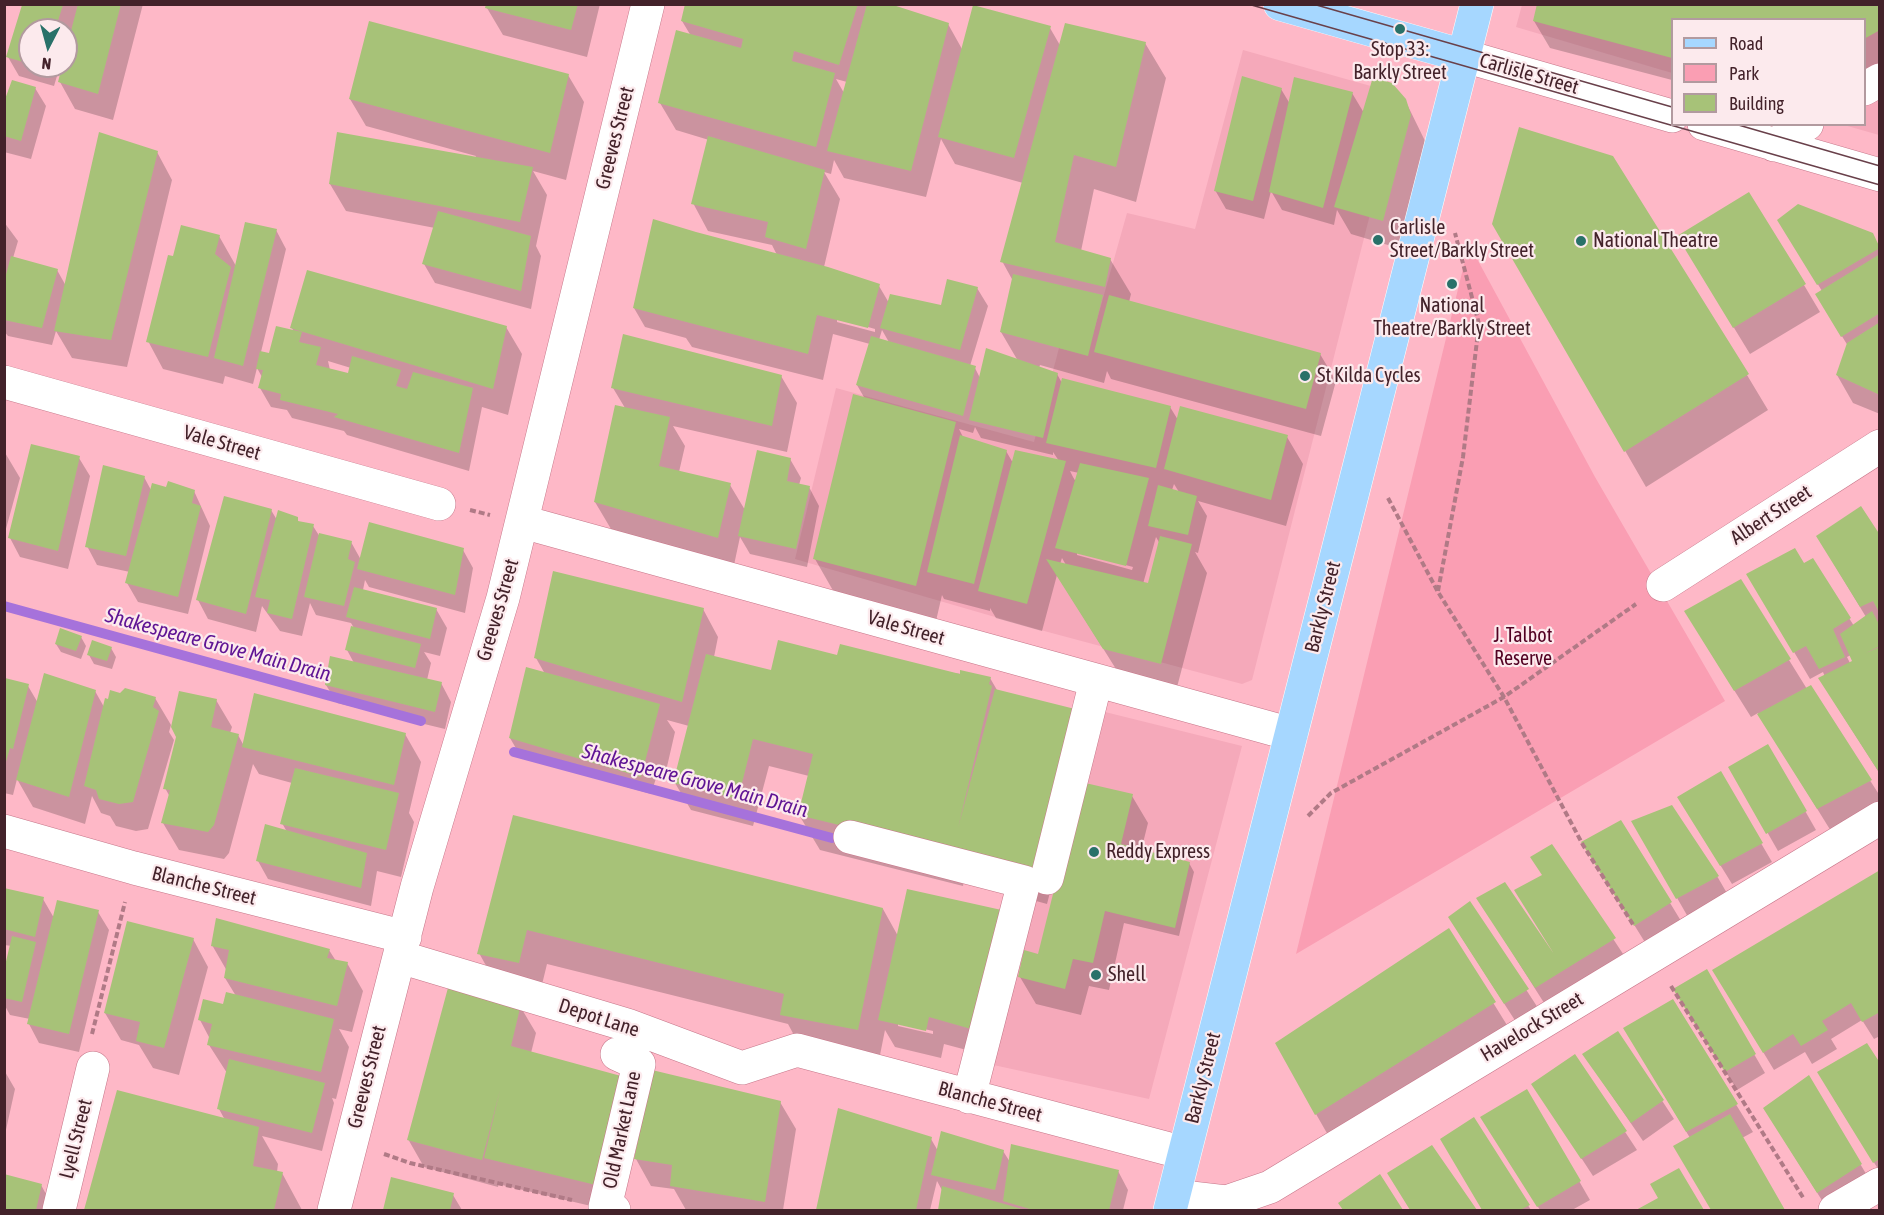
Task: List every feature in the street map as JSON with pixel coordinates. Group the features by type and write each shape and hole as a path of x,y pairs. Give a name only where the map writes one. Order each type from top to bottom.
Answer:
{"main road":[{"name":"Carlisle Street","path":"1280,4 1464,56"},
{"name":"Barkly Street","path":"1172,1203 1477,4"}],"street":[{"name":"Greeves Street","path":"334,1210 420,876 503,598 648,4"},
{"name":"Carlisle Street","path":"1464,56 1671,116"},
{"path":"1866,88 1880,80"},
{"path":"1711,126 1880,175"},
{"path":"1774,144 1804,126"},
{"name":"Vale Street","path":"4,382 439,504"},
{"name":"Albert Street","path":"1663,585 1880,446"},
{"name":"Vale Street","path":"522,522 1291,734"},
{"path":"1047,878 1096,681"},
{"name":"Havelock Street","path":"1172,1203 1226,1202 1270,1187 1880,818"},
{"name":"Blanche Street","path":"4,831 402,947"},
{"path":"850,837 1024,882 969,1097"},
{"name":"Depot Lane","path":"402,947 627,1025 742,1068 796,1050"},
{"name":"Blanche Street","path":"796,1050 1184,1153"},
{"name":"Old Market Lane","path":"610,1209 639,1064 617,1054"},
{"name":"Lyell Street","path":"58,1210 93,1068"},
{"path":"1820,1206 1880,1184"}],"path":[{"path":"1438,592 1463,457 1479,324 1454,225"},
{"path":"1363,450 1438,592 1504,697 1583,845 1652,954 1820,1206"},
{"path":"439,504 522,522"},
{"path":"1306,817 1330,793 1504,697 1663,585"},
{"path":"93,1068 92,1031 135,868"},
{"path":"350,1143 410,1163 610,1209"}],"shaded area":[{"path":"1522,5 1879,5 1879,135 1848,126 1866,126 1866,18 1671,18 1671,73 1516,27"},
{"path":"1243,50 1392,92 1398,104 1252,680 1242,684 1033,628 795,559 836,388 1034,442 1059,348 1087,355 1127,213 1195,229"},
{"name":"Shell","path":"1097,710 1242,746 1149,1099 989,1064 1035,883"}],"green space":[{"name":"J. Talbot Reserve","path":"1469,244 1595,477 1725,701 1296,954"}],"building":[{"path":"78,4 121,4 98,94 58,82 59,78 78,78 78,18 74,18"},
{"path":"486,4 578,4 571,30 485,8"},
{"path":"685,4 858,4 839,65 794,51 792,61 835,73 816,147 658,103 676,30 741,48 743,39 681,21"},
{"path":"867,4 890,4 949,23 911,171 827,151"},
{"path":"1537,4 1880,4 1880,30 1866,38 1866,18 1671,18 1671,58 1533,21"},
{"path":"22,5 63,5 59,18 18,18"},
{"path":"973,5 1051,26 1014,158 938,137"},
{"path":"18,18 18,60 6,57"},
{"path":"369,21 569,74 550,153 349,99"},
{"path":"1065,23 1146,42 1116,167 1074,155 1055,242 1111,258 1105,287 1000,262"},
{"path":"1242,76 1282,88 1253,201 1214,191"},
{"path":"1294,77 1353,92 1323,208 1269,192"},
{"path":"1373,77 1392,83 1406,99 1411,115 1383,221 1334,207"},
{"path":"12,80 36,87 21,141 4,136 4,102"},
{"path":"1519,127 1613,156 1749,374 1624,452 1492,224"},
{"path":"99,132 158,151 111,340 54,331"},
{"path":"337,132 533,167 520,222 329,184"},
{"path":"708,136 825,170 806,249 765,237 768,222 691,204"},
{"path":"1749,192 1806,284 1733,328 1677,236"},
{"path":"1798,204 1873,233 1880,248 1817,285 1777,220"},
{"path":"438,211 531,236 521,291 422,264"},
{"path":"653,219 828,267 880,284 868,328 817,315 808,354 633,308"},
{"path":"245,222 277,229 243,366 214,358"},
{"path":"181,225 220,235 215,254 231,267 208,357 146,342 168,255 173,256"},
{"path":"1880,254 1880,313 1841,337 1815,294"},
{"path":"11,256 58,269 42,328 4,320 4,282"},
{"path":"307,270 507,326 493,389 290,328"},
{"path":"1013,274 1103,295 1088,356 1000,332"},
{"path":"947,279 978,287 960,350 880,328 890,294 941,305"},
{"path":"1109,295 1321,353 1306,409 1094,352"},
{"path":"1880,322 1880,395 1836,375 1847,343"},
{"path":"276,326 302,332 299,342 321,347 316,365 348,373 352,356 401,370 396,386 407,389 413,372 473,388 459,453 334,417 338,414 280,400 281,394 258,388 263,370 256,369 260,351 269,353"},
{"path":"623,334 782,375 772,426 611,388"},
{"path":"871,336 976,366 963,416 856,385"},
{"path":"986,348 1058,373 1043,438 969,420"},
{"path":"1062,378 1171,406 1156,468 1046,443"},
{"path":"853,394 956,422 916,586 813,559"},
{"path":"615,405 670,417 659,466 731,483 718,538 594,502"},
{"path":"1180,406 1288,435 1271,500 1164,469"},
{"path":"960,435 1007,450 974,584 927,572"},
{"path":"31,444 80,456 58,551 8,538"},
{"path":"757,450 791,458 787,481 810,486 796,549 738,536"},
{"path":"1015,450 1066,461 1027,604 978,591"},
{"path":"1080,463 1149,478 1126,566 1055,548"},
{"path":"103,465 145,476 126,556 85,547"},
{"path":"168,481 195,490 192,503 201,506 178,597 125,583 152,483 166,487"},
{"path":"1158,485 1197,496 1188,535 1148,526"},
{"path":"224,496 272,509 246,614 196,600"},
{"path":"1861,506 1880,535 1880,614 1873,601 1860,607 1816,536"},
{"path":"278,510 298,517 298,521 314,524 292,619 267,613 270,600 255,597"},
{"path":"369,522 464,548 455,595 357,569"},
{"path":"319,533 352,541 348,559 355,562 344,606 304,597"},
{"path":"1160,536 1192,544 1161,664 1103,649 1046,559 1148,583"},
{"path":"1795,548 1804,563 1813,558 1851,618 1833,629 1845,657 1819,669 1806,646 1793,653 1746,574"},
{"path":"553,571 704,608 682,702 534,658"},
{"path":"1741,579 1791,659 1734,691 1684,611"},
{"path":"354,587 437,608 430,639 346,617"},
{"path":"1872,611 1880,626 1880,646 1866,653 1880,647 1880,774 1818,678 1852,661 1840,634"},
{"path":"351,626 421,644 415,668 345,650"},
{"path":"60,628 82,636 76,651 55,644"},
{"path":"92,640 112,647 107,661 87,655"},
{"path":"778,640 837,655 840,644 960,674 960,670 991,677 989,684 992,686 958,828 995,689 1075,709 1031,877 917,844 798,815 813,754 753,739 738,799 673,783 706,654 771,670"},
{"path":"330,656 442,682 435,712 325,685"},
{"path":"526,667 660,704 641,777 509,738"},
{"path":"44,673 96,690 69,797 16,780"},
{"path":"5,678 29,684 13,749 10,748 5,765"},
{"path":"1811,685 1872,780 1817,809 1757,714"},
{"path":"125,688 156,697 153,707 159,711 133,802 119,804 99,799 96,790 84,786 105,698 108,699 110,690 120,693"},
{"path":"179,691 217,699 211,727 239,734 214,825 208,832 161,823 170,790 163,789 176,737 171,727"},
{"path":"254,693 406,733 394,785 242,747"},
{"path":"1768,744 1807,811 1766,834 1728,767"},
{"path":"295,768 399,793 386,850 280,824"},
{"path":"1721,771 1763,843 1720,866 1677,797"},
{"path":"1081,782 1133,794 1121,844 1190,862 1175,928 1105,911 1093,963 1073,959 1065,989 1018,977 1024,950 1038,954"},
{"path":"1672,805 1719,876 1676,899 1631,821"},
{"path":"513,815 883,908 858,1030 780,1015 784,994 527,930 519,963 477,954"},
{"path":"1621,820 1672,902 1634,926 1581,842"},
{"path":"265,824 367,853 361,888 256,861"},
{"path":"1552,844 1616,938 1535,988 1476,898 1505,882 1554,954 1514,890 1542,875 1530,857"},
{"path":"1880,870 1880,1012 1862,1022 1851,1003 1822,1021 1828,1030 1801,1046 1793,1034 1763,1053 1712,970"},
{"path":"4,888 44,897 35,937 4,929"},
{"path":"907,889 1006,911 978,1031 929,1017 926,1031 878,1020"},
{"path":"57,900 99,910 69,1034 27,1024"},
{"path":"1470,901 1529,989 1504,1004 1448,917"},
{"path":"216,918 330,949 327,958 348,962 337,1006 224,978 229,950 211,946"},
{"path":"127,921 194,938 164,1048 136,1041 140,1022 104,1013"},
{"path":"1449,928 1496,1002 1315,1115 1275,1043"},
{"path":"12,936 36,942 22,1002 4,998 4,970"},
{"path":"1707,969 1756,1054 1725,1072 1673,989"},
{"path":"449,984 521,1004 511,1046 621,1076 600,1186 484,1158 500,1090 482,1160 407,1140"},
{"path":"226,992 334,1019 321,1072 207,1045 212,1024 198,1020 203,999 223,1004"},
{"path":"1673,999 1738,1104 1686,1132 1623,1028"},
{"path":"1618,1031 1664,1100 1631,1123 1582,1054"},
{"path":"1867,1043 1880,1063 1880,1159 1873,1163 1817,1072"},
{"path":"1575,1054 1627,1131 1581,1159 1531,1084"},
{"path":"229,1059 325,1083 312,1133 217,1109"},
{"path":"652,1070 781,1101 765,1202 670,1186 672,1165 634,1159"},
{"path":"1809,1075 1862,1164 1817,1193 1763,1108"},
{"path":"1527,1089 1581,1181 1537,1207 1480,1117"},
{"path":"117,1090 259,1127 253,1166 283,1172 274,1210 84,1210"},
{"path":"838,1108 932,1137 916,1210 816,1210"},
{"path":"1730,1114 1785,1210 1711,1210 1673,1146"},
{"path":"1474,1117 1530,1205 1520,1210 1482,1210 1440,1139"},
{"path":"941,1131 1004,1150 995,1190 931,1175"},
{"path":"1011,1144 1119,1170 1109,1210 1033,1210 1003,1201"},
{"path":"1432,1145 1477,1210 1410,1210 1387,1173"},
{"path":"1679,1168 1704,1210 1636,1210 1658,1198 1650,1184"},
{"path":"4,1174 42,1184 36,1210 4,1210"},
{"path":"1380,1174 1403,1210 1343,1210 1338,1203"},
{"path":"391,1177 454,1193 450,1210 383,1210"},
{"path":"942,1186 1025,1210 938,1210"}],"waterway":[{"name":"Shakespeare Grove Main Drain","path":"4,606 421,721"},
{"name":"Shakespeare Grove Main Drain","path":"514,752 832,838"}],"tram line":[{"path":"1248,4 1671,125"},
{"path":"1313,4 1671,107"},
{"path":"1674,126 1880,185"},
{"path":"1742,126 1880,166"}],"place":[{"name":"Stop 33: Barkly Street","path":"1400,29"},
{"name":"Carlisle Street/Barkly Street","path":"1378,240"},
{"name":"National Theatre","path":"1581,241"},
{"name":"National Theatre/Barkly Street","path":"1452,284"},
{"name":"St Kilda Cycles","path":"1305,376"},
{"name":"Reddy Express","path":"1094,852"},
{"name":"Shell","path":"1096,975"}]}
